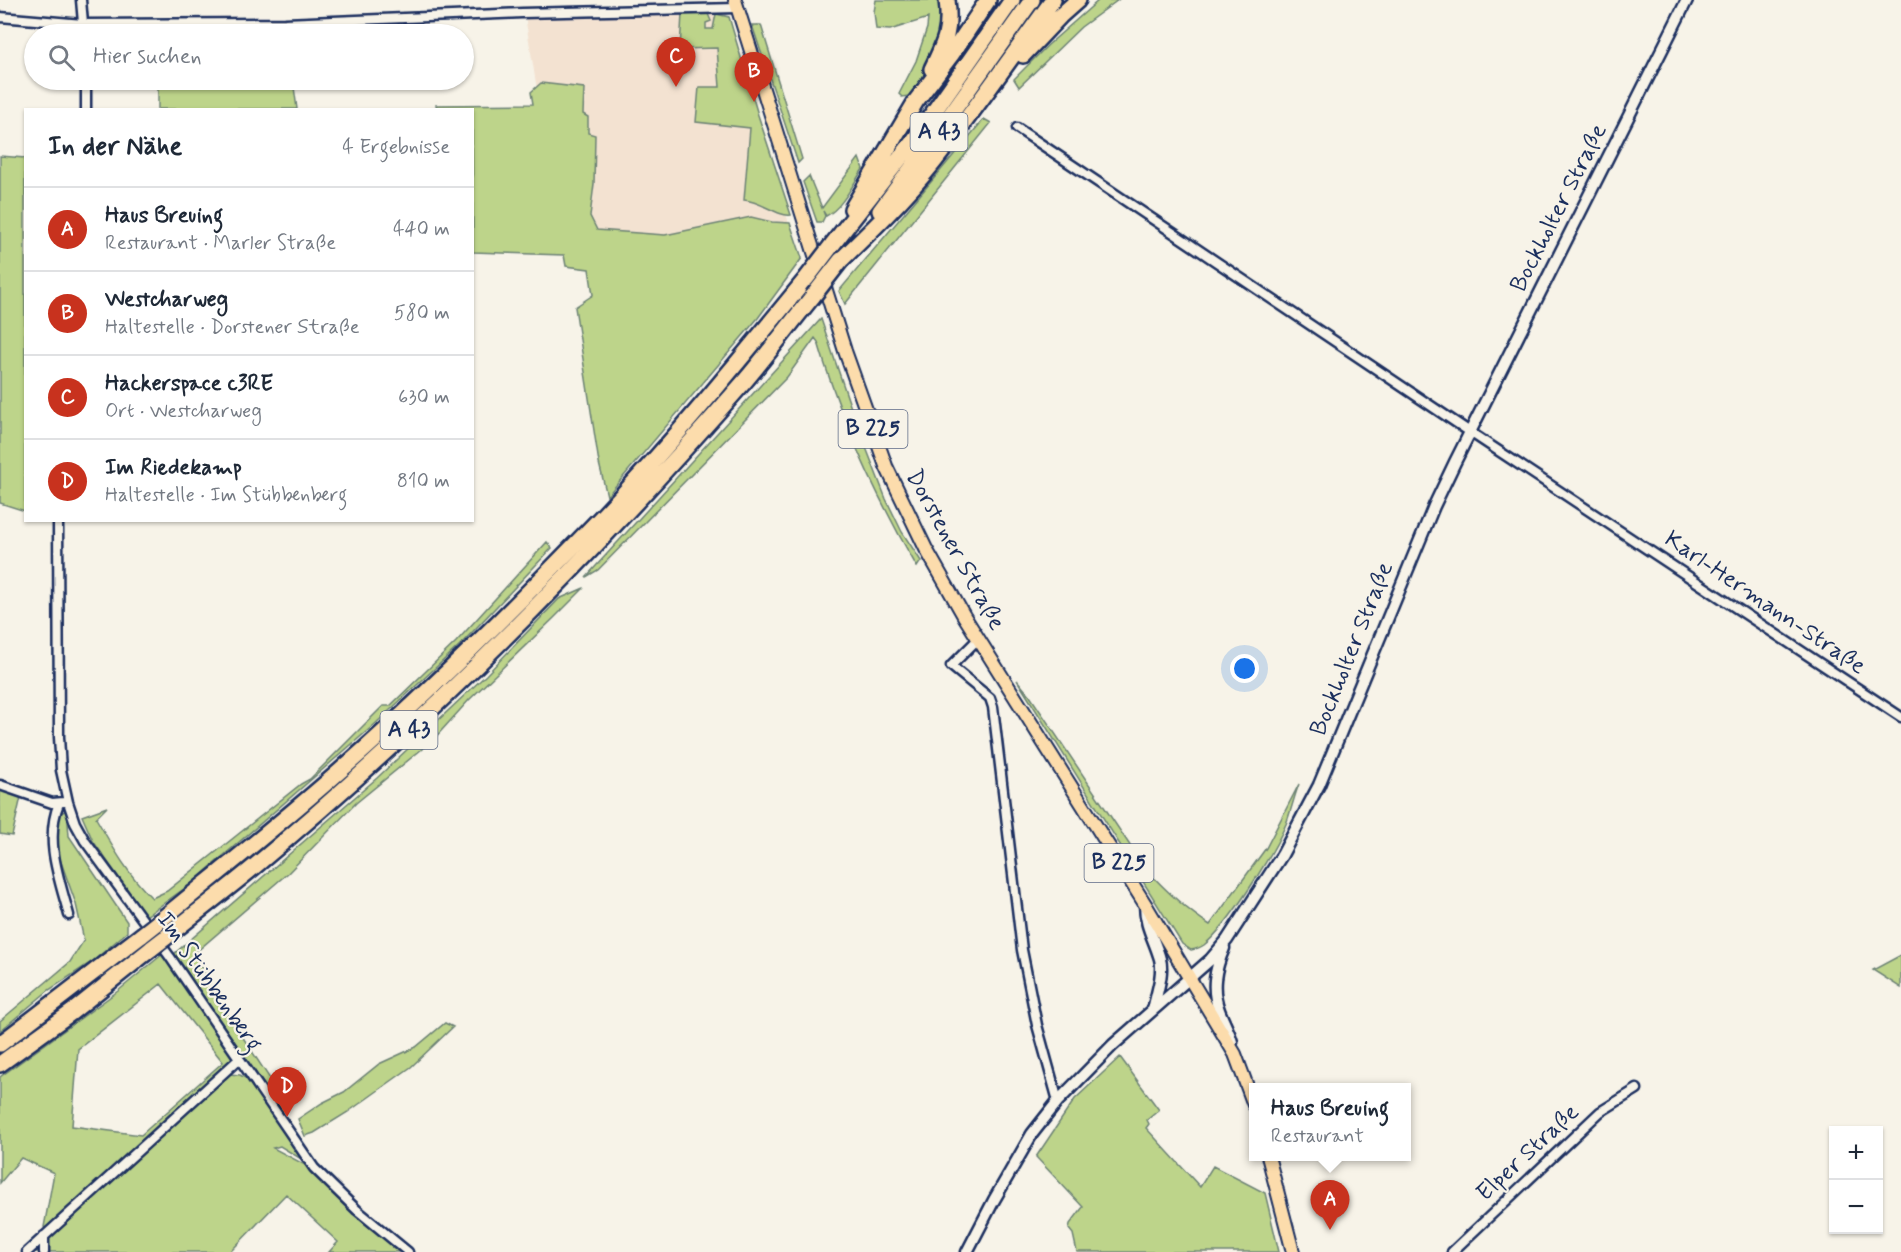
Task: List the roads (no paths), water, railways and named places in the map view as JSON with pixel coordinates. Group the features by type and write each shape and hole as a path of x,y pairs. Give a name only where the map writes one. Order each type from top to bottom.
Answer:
{"highway":[{"path":"916,101 919,89 943,46 949,21 947,0"},
{"path":"832,246 866,183 916,101 988,0"},
{"name":"A 43","path":"0,1044 156,924 342,770 516,604 597,522 705,401 806,279 912,143 1012,0"},
{"name":"A 43","path":"0,1064 72,1012 253,867 413,726 528,615 622,517 745,381 931,142 1032,0"},
{"path":"841,260 907,193 932,164 997,80 1053,0"},
{"path":"997,80 1078,0"}],"main road":[{"name":"Dorstener Straße","path":"736,4 845,351 886,466 926,549 964,616 1190,978"},
{"name":"B 225","path":"1190,978 1235,1054 1249,1092"},
{"path":"1269,1161 1293,1252"}],"street":[{"path":"81,0 83,24"},
{"name":"Bockholter Straße","path":"967,1252 993,1200 1032,1134 1058,1101 1113,1045 1210,960 1227,940 1282,855 1319,785 1434,506 1687,0"},
{"path":"0,17 83,24 285,23 736,4"},
{"path":"86,90 86,108"},
{"name":"Karl-Hermann-Straße","path":"1017,128 1470,432 1901,717"},
{"name":"Im Stübbenberg","path":"58,522 59,737 64,802 85,841 170,957 314,1167 357,1210 408,1252"},
{"path":"979,638 951,666 990,698 993,707 1022,950 1037,1025 1058,1101"},
{"path":"0,785 52,803 64,802"},
{"name":"Im Stübbenberg","path":"64,802 55,814 52,827 53,855 69,915"},
{"path":"1144,904 1145,920 1161,961 1152,1010"},
{"path":"1227,940 1217,965 1214,986 1218,1009 1231,1037 1235,1054"},
{"path":"27,1252 239,1059"},
{"name":"Elper Straße","path":"1452,1252 1600,1112 1636,1089"},
{"path":"44,1236 44,1252"}],"place":[{"name":"Hackerspace c3RE","path":"676,87"},
{"name":"Westcharweg","path":"754,102"},
{"name":"Im Riedekamp","path":"287,1117"},
{"name":"Haus Breuing","path":"1330,1230"}]}
